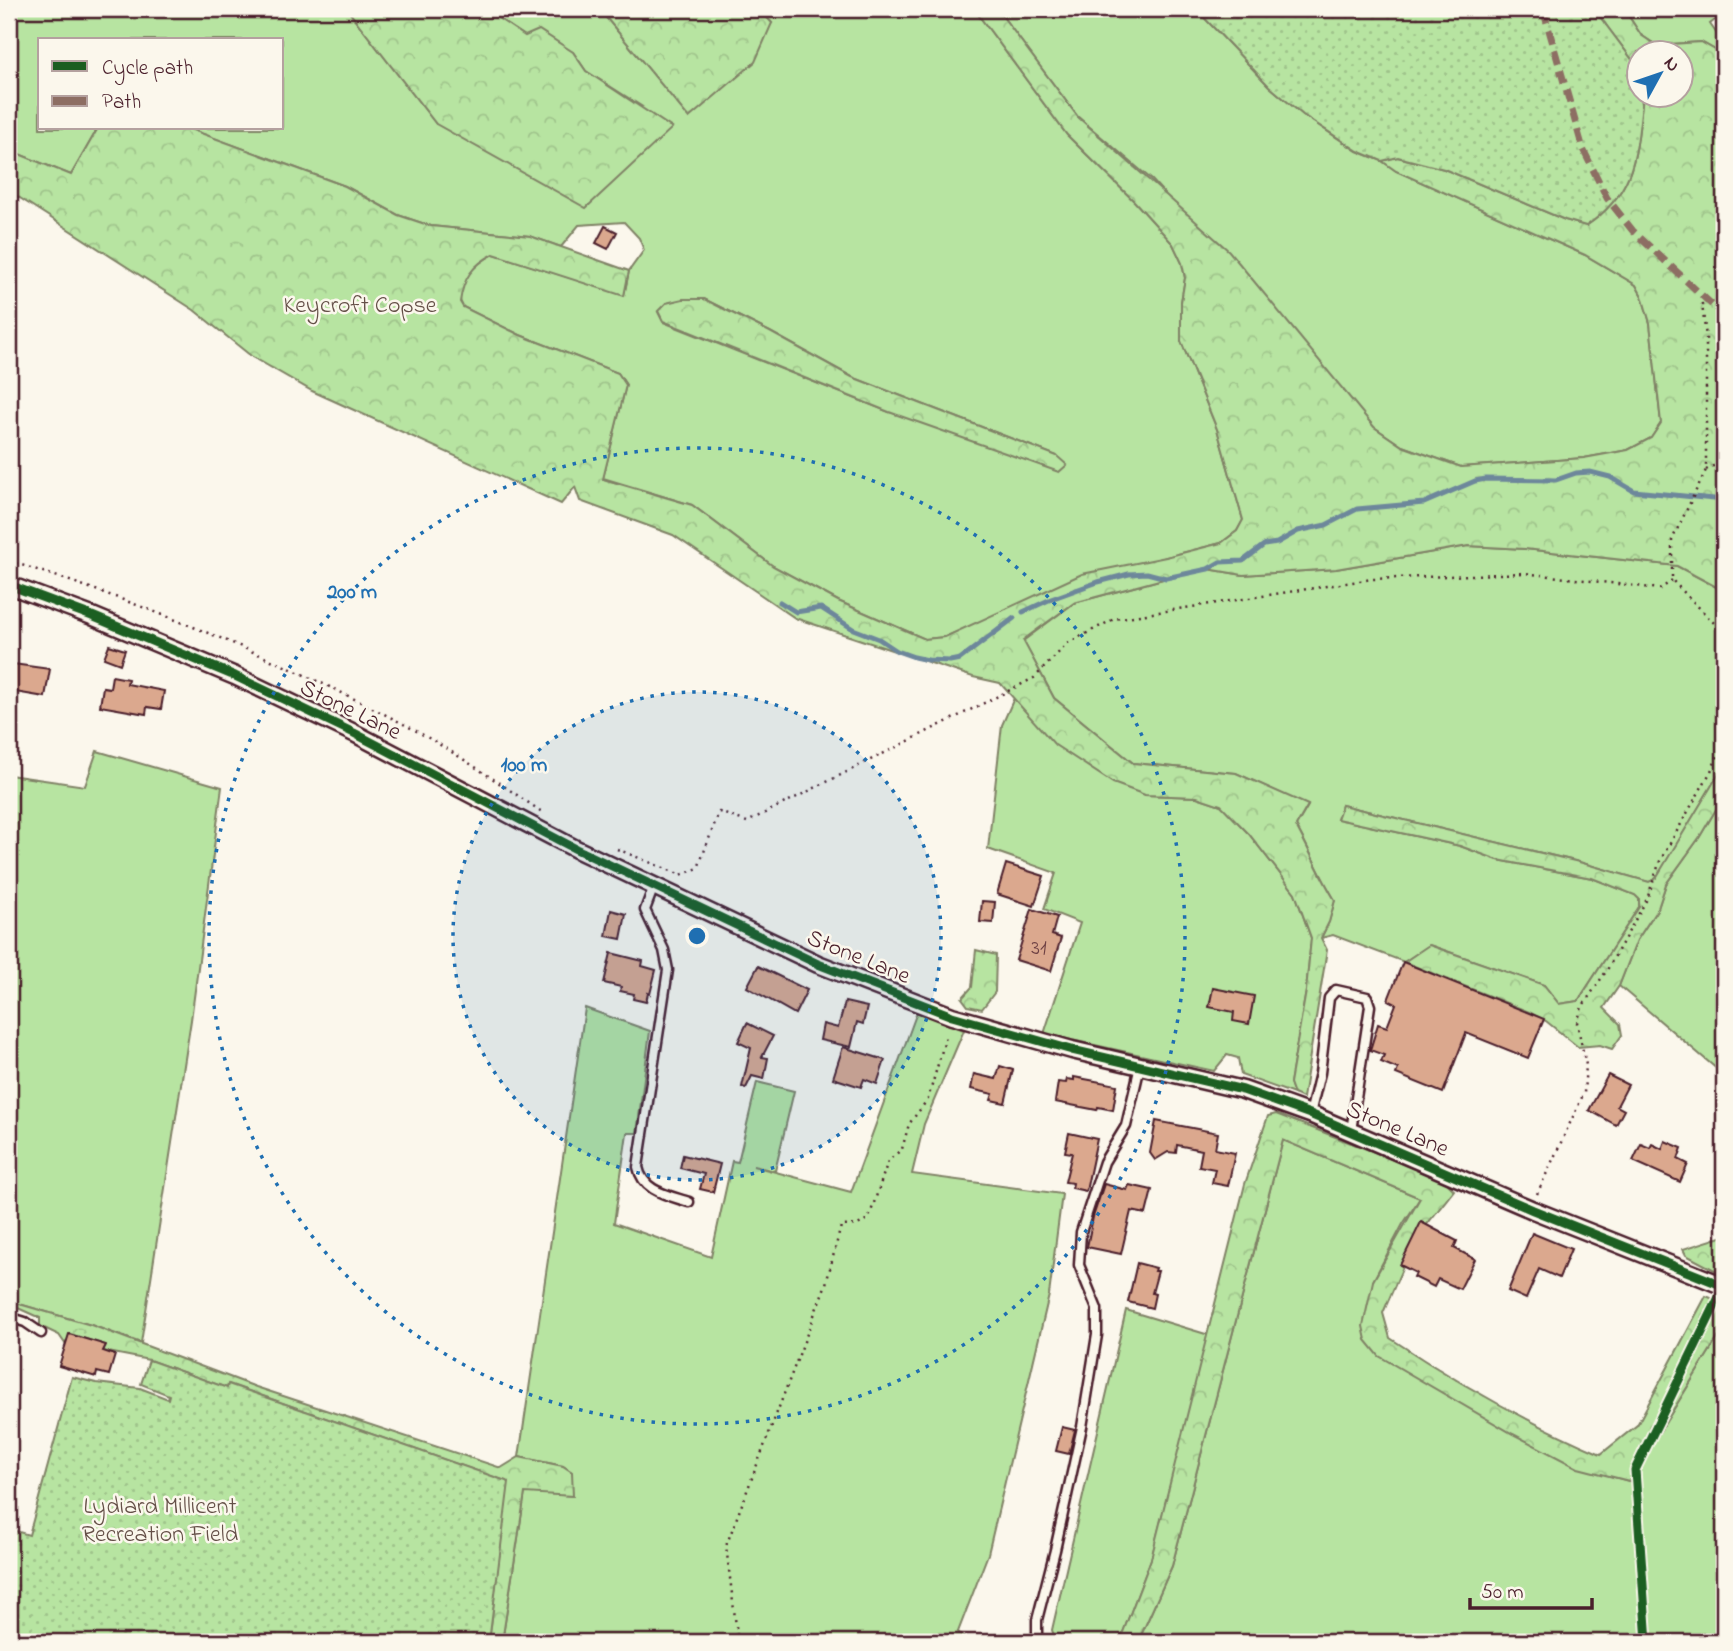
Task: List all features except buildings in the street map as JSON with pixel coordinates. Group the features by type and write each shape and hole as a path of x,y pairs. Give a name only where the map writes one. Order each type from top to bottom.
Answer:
{"street":[{"name":"Stone Lane","path":"9,585 92,616 235,676 354,733 523,823 818,964 952,1016 1072,1050 1243,1090 1351,1130 1533,1210 1724,1286"}],"lane":[{"path":"654,886 645,910 664,950 668,970 638,1167 642,1179 653,1189 689,1202"},
{"path":"1310,1114 1320,1073 1329,998 1336,990 1367,997 1370,1006 1351,1130"},
{"path":"1037,1642 1037,1620 1082,1427 1097,1335 1097,1309 1079,1265 1081,1232 1104,1162 1126,1126 1140,1066"},
{"path":"9,1317 25,1322 41,1333"}],"path":[{"path":"1701,296 1706,337 1706,470 1672,540 1672,580 1721,630 1724,641"},
{"path":"1706,470 1724,460"},
{"path":"9,561 144,606 245,649 389,716 445,748 548,816"},
{"path":"617,849 681,875 698,868 719,813 747,822 1034,678 1068,643 1114,619 1372,579 1524,573 1661,589 1672,580"},
{"path":"1533,1210 1537,1194 1584,1093 1586,1065 1577,1023 1582,1007 1607,970 1642,908 1660,861 1712,771 1724,743"},
{"path":"738,1642 726,1546 827,1284 841,1226 858,1225 869,1218 888,1161 902,1149 909,1124 928,1100 952,1016"}],"green space":[{"path":"9,9 347,9 436,124 641,106 586,71 573,52 525,36 491,14 490,9 599,9 689,117 772,23 759,9 974,9 1067,135 1173,244 1182,263 1185,278 1181,302 1181,341 1217,429 1243,520 1237,531 1221,543 1166,557 995,616 945,637 925,639 838,601 773,566 692,505 603,478 626,385 618,373 520,335 463,307 460,291 467,276 494,254 624,295 629,271 644,250 639,238 624,222 579,225 561,247 530,236 431,226 398,215 345,186 192,130 284,130 284,38 38,38 38,130 97,130 71,175 9,150","holes":["704,299 852,377 1057,456 889,412 663,322 658,312"]},
{"path":"347,9 490,9 492,14 525,36 539,30 573,52 586,71 672,128 586,208 436,124"},
{"path":"599,9 759,9 772,23 755,62 689,118"},
{"name":"Keycroft Copse","path":"974,9 997,9 1078,117 1229,251 1374,427 1402,446 1461,467 1584,458 1628,450 1651,438 1661,423 1650,323 1636,285 1585,255 1396,171 1382,161 1397,157 1444,169 1565,220 1586,226 1603,213 1625,184 1636,151 1641,108 1694,108 1694,42 1701,42 1715,50 1724,65 1724,591 1677,566 1525,549 1468,546 1336,569 1243,575 1208,569 1174,576 1074,603 1023,640 1054,698 1133,763 1236,773 1308,805 1296,826 1335,900 1321,938 1327,950 1303,1098 1294,1094 1290,1083 1306,991 1311,938 1295,893 1249,834 1221,805 1197,797 1145,795 1113,783 1055,745 1000,683 973,677 795,618 673,535 580,501 575,487 561,504 312,391 251,356 194,310 9,191 9,150 71,175 97,130 192,130 345,186 398,215 431,226 530,236 629,271 624,296 494,254 470,274 463,286 460,302 463,307 520,335 618,373 626,385 603,479 692,505 773,566 838,601 925,639 945,637 1082,574 1221,543 1237,531 1243,520 1217,429 1181,341 1181,302 1185,278 1182,263 1173,244 1067,135"},
{"path":"997,9 1196,9 1269,86 1303,115 1357,151 1585,255 1636,285 1650,323 1661,423 1651,438 1628,450 1584,458 1461,467 1402,446 1374,427 1152,180 1078,117"},
{"path":"1196,9 1594,9 1624,49 1624,108 1641,108 1636,151 1625,184 1603,213 1586,226 1565,220 1444,169 1398,157 1382,161 1358,151 1303,115 1269,86"},
{"path":"1594,9 1624,9 1646,38 1624,38 1624,49"},
{"path":"1624,9 1724,9 1724,13 1710,24 1724,44 1724,65 1715,50 1701,42 1694,42 1694,38 1646,38"},
{"path":"683,299 704,299 852,377 1057,456 1067,465 1059,472 889,412 663,321 658,311 666,303"},
{"path":"1468,546 1525,549 1677,566 1724,591 1724,765 1656,879 1649,882 1579,862 1342,805 1338,819 1460,846 1498,860 1592,878 1635,895 1639,899 1639,907 1578,1001 1559,1004 1544,985 1430,945 1404,962 1333,935 1321,938 1335,900 1296,826 1308,806 1236,773 1133,763 1054,698 1023,641 1074,603 1174,576 1208,569 1243,575 1336,569"},
{"path":"1014,698 1033,719 1145,795 1197,797 1221,805 1249,834 1295,893 1311,938 1306,991 1290,1083 1294,1094 1241,1075 1238,1058 1227,1055 1214,1071 1044,1034 1080,923 1044,909 1056,873 988,849 1002,725"},
{"path":"97,751 222,787 191,1020 141,1343 9,1301 9,775 85,786"},
{"path":"1724,765 1724,796 1699,838 1666,884 1658,908 1637,940 1619,986 1604,1008 1620,1024 1622,1035 1612,1049 1600,1045 1578,1047 1546,1021 1529,1012 1404,962 1429,945 1544,985 1559,1004 1578,1001 1639,907 1639,899 1635,895 1592,878 1498,860 1460,846 1337,819 1342,805 1579,862 1649,882 1656,878"},
{"path":"1724,796 1724,1075 1619,986 1637,940 1658,908 1666,884 1699,838"},
{"path":"976,950 996,955 995,992 982,1009 968,1006 962,998 972,987"},
{"path":"585,1008 650,1031 637,1133 627,1133 614,1223 711,1257 732,1161 738,1162 757,1082 794,1091 775,1171 753,1166 851,1192 917,1012 964,1030 924,1124 912,1174 1062,1194 1049,1295 988,1554 958,1632 969,1642 502,1642 525,1492 572,1496 572,1472 563,1466 519,1457"},
{"path":"1276,1114 1446,1182 1454,1190 1414,1241 1383,1313 1390,1338 1441,1371 1546,1429 1601,1454 1637,1425 1706,1296 1724,1303 1724,1328 1629,1481 1578,1468 1513,1434 1379,1356 1366,1340 1363,1326 1373,1281 1420,1198 1283,1140 1172,1566 1138,1642 1116,1642 1122,1635 1151,1559 1245,1184 1268,1116"},
{"path":"1283,1140 1420,1198 1373,1281 1379,1355 1611,1476 1629,1481 1724,1328 1724,1642 1138,1642 1172,1566"},
{"path":"1724,1236 1724,1275 1686,1255 1683,1249"},
{"path":"9,1301 91,1325 256,1387 501,1468 519,1457 563,1466 572,1472 573,1496 525,1493 502,1642 489,1642 508,1482 229,1384 227,1388 149,1360 103,1351 105,1345 70,1334 66,1345 59,1335 40,1326 40,1318 9,1304"},
{"path":"1126,1310 1209,1335 1151,1559 1122,1635 1116,1642 1056,1642 1052,1630"},
{"name":"Lydiard Millicent Recreation Field","path":"149,1360 227,1388 228,1384 509,1482 489,1642 9,1642 9,1529 29,1535 72,1377 140,1388 168,1399 169,1395 141,1384"}],"waterway":[{"path":"1023,612 1098,582 1129,574 1147,573 1166,578 1208,569 1220,562 1243,561 1264,545 1277,543 1298,531 1326,525 1357,509 1424,503 1475,481 1486,479 1556,480 1576,473 1590,472 1610,477 1634,491 1724,500"},
{"path":"780,602 796,612 821,608 853,629 879,639 897,651 928,660 960,659 1014,618"}],"marked path":[{"path":"1543,9 1583,149 1607,198 1633,231 1724,316"}],"cycle path":[{"path":"9,585 92,616 235,676 354,733 576,849 818,964 952,1016 1072,1050 1243,1090 1310,1114 1533,1210 1724,1286"},
{"path":"1647,1642 1635,1470 1724,1287"}]}
